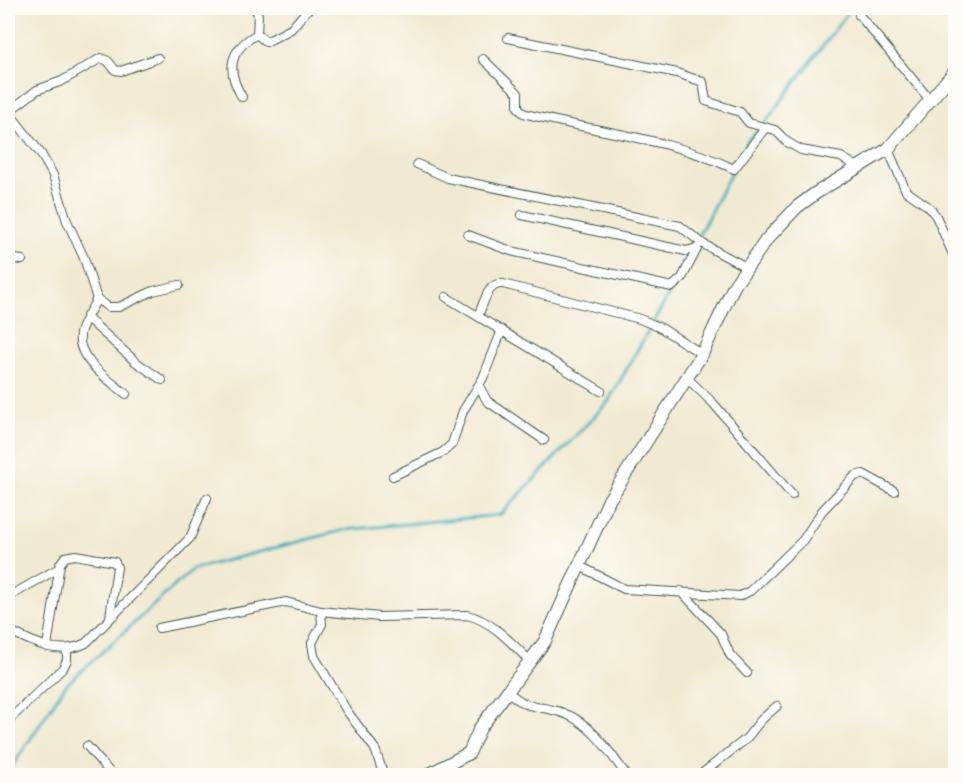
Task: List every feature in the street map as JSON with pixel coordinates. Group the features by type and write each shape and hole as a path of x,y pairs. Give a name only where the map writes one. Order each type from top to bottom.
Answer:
{"street":[{"path":"255,8 258,21 257,34 264,42 273,41 295,26 309,8"},
{"path":"859,15 930,100"},
{"path":"242,97 233,80 233,63 241,44 257,34"},
{"path":"508,38 695,79 704,84 706,101 736,110 749,123 775,130 787,142 801,150 835,155 859,168"},
{"path":"158,58 121,71 115,70 108,61 101,58 62,81 37,90 8,111 41,154 53,175 67,221 84,258 97,299 108,307 119,307 153,291 178,285"},
{"path":"483,59 518,93 518,107 523,113 660,143 710,157 734,169 766,127"},
{"path":"426,776 469,753 480,728 531,662 544,641 609,500 702,354 734,286 767,238 797,207 888,149 956,70"},
{"path":"888,149 906,191 929,207 936,216 956,261"},
{"path":"417,164 448,178 680,226 701,247 746,267"},
{"path":"522,215 686,251 701,247"},
{"path":"468,235 511,251 672,287 682,278 701,247"},
{"path":"8,258 22,260"},
{"path":"478,316 490,287 497,284 648,322 662,328 702,354"},
{"path":"446,297 601,391"},
{"path":"97,299 80,335 84,351 93,365 126,394"},
{"path":"87,318 136,362 162,380"},
{"path":"393,476 449,448 455,440 463,411 479,386 502,330"},
{"path":"687,378 713,403 792,495"},
{"path":"479,386 487,401 544,440"},
{"path":"578,565 624,589 681,591 734,597 744,594 803,540 822,511 855,476 863,474 894,491"},
{"path":"8,630 47,646 67,649 86,643 190,538 207,498"},
{"path":"47,646 59,568 61,560 69,556 115,562 117,567 110,617"},
{"path":"8,597 59,568"},
{"path":"681,591 721,634 730,655 747,673"},
{"path":"159,628 286,602 321,611 401,618 442,615 476,617 496,629 531,662"},
{"path":"321,611 322,624 312,643 314,656 347,711 375,749 384,776"},
{"path":"8,721 63,668 67,660 67,649"},
{"path":"507,691 527,705 563,712 573,717 609,748 627,776"},
{"path":"699,776 746,740 761,720 777,706"},
{"path":"87,746 113,776"}],"waterway":[{"path":"737,160 749,139 762,127 851,8"},
{"path":"677,277 732,171"},
{"path":"8,773 65,686 193,569 344,530 500,515 608,402 672,289"}]}
